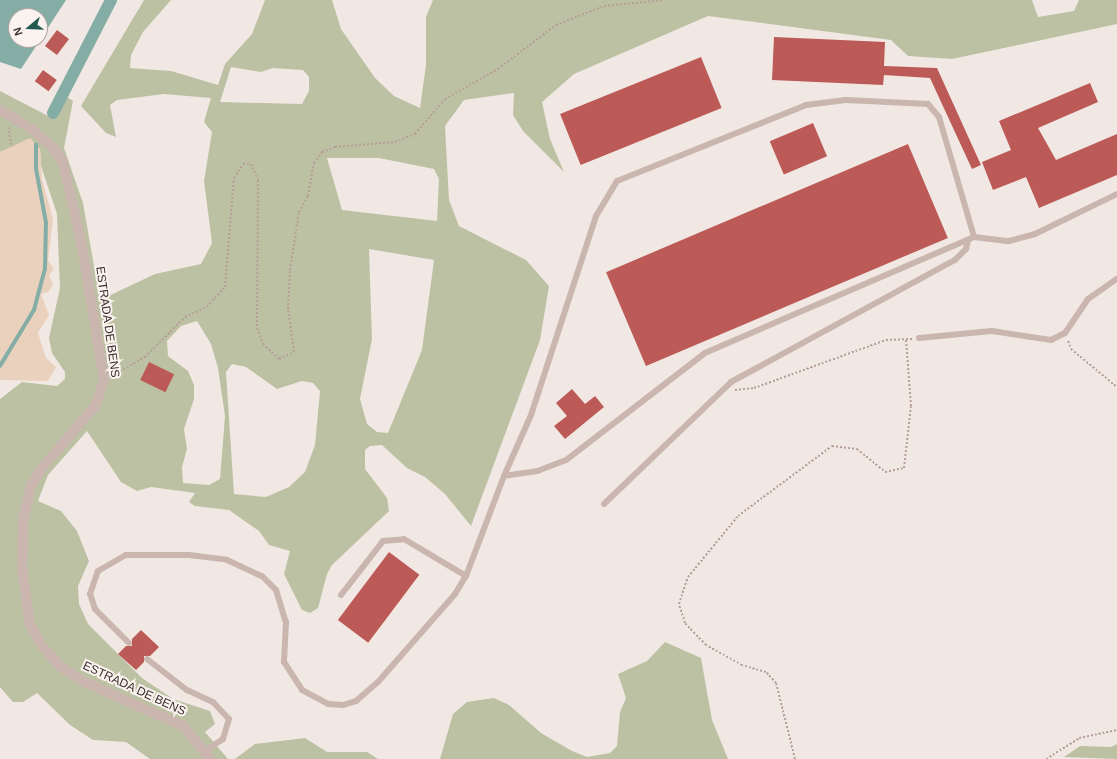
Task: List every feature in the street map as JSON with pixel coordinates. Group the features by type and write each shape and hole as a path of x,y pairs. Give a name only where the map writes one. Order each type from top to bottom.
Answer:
{"street":[{"name":"ESTRADA DE BENS","path":"0,110 33,130 55,150 63,163 82,245 104,380 95,406 42,468 32,486 24,521 22,569 30,624 42,646 60,666 82,681 145,706 183,726 208,755"}],"lane":[{"path":"129,642 95,609 90,594 98,571 126,556 145,554 227,560 262,576 276,590 283,606 284,662 290,676 313,698 343,706 356,701 378,682 454,594 466,576 504,476 531,415 596,216 617,181 806,105 846,100 928,104 939,117 974,237"},
{"path":"504,476 538,471 566,460 705,353 974,237 1009,241 1035,234 1117,194"},
{"path":"604,504 721,392 786,349 955,260 966,249 968,240"},
{"path":"917,338 992,331 1051,340 1065,333 1088,299 1117,279"},
{"path":"341,595 383,541 404,539 466,576"},
{"path":"147,659 186,690 213,702 229,719 223,739 208,755"}],"path":[{"path":"104,380 124,372 145,357 185,317 207,307 225,287 234,178 243,164 251,164 258,180 257,328 263,344 279,359 294,352 294,330 288,309 290,270 299,212 308,196 314,163 322,152 335,147 395,142 415,134 445,99 498,69 556,25 604,6 664,0"},
{"path":"7,126 12,148"},
{"path":"1065,333 1071,349 1117,387"},
{"path":"721,392 754,388 886,340 917,338"},
{"path":"795,759 776,683 766,672 742,665 706,645 685,623 679,604 688,577 738,516 832,446 857,449 885,472 904,468 911,406 906,339"},
{"path":"1046,759 1079,738 1117,730"}],"green space":[{"path":"144,0 171,0 143,32 131,55 130,68 171,71 218,85 225,64 252,34 265,0 332,0 341,29 375,78 394,96 420,108 426,65 426,17 433,0 1032,0 1038,17 1074,11 1079,0 1117,0 1117,24 952,59 908,56 891,40 708,16 574,74 542,102 550,139 564,172 523,131 513,115 514,93 464,100 445,126 449,200 459,226 526,260 549,286 540,340 471,526 445,494 425,477 407,468 382,445 370,446 365,450 365,469 387,498 389,511 332,565 327,574 318,608 310,613 302,610 284,574 290,551 269,545 259,531 229,510 195,506 189,502 195,493 151,487 137,491 121,482 87,431 48,475 38,501 61,511 77,531 89,561 78,586 79,604 88,624 142,678 173,699 210,711 215,724 205,732 228,759 150,759 126,742 93,740 70,725 37,693 23,702 13,702 0,687 0,399 22,382 57,386 65,379 65,372 52,353 49,338 60,288 57,214 41,166 40,149 25,143 0,152 0,91 52,118 64,95 73,101 64,148 83,203 100,300 155,274 201,264 212,243 204,181 212,132 204,122 211,98 164,94 117,100 110,105 116,137 106,133 81,106","holes":["231,67 261,72 273,68 303,70 309,77 309,91 302,104 220,102","327,158 379,158 434,169 439,179 437,221 342,210","369,249 434,260 422,350 388,433 377,432 367,424 360,399 372,339","197,321 211,344 218,368 225,416 220,479 209,485 183,483 182,467 187,449 184,429 194,399 194,385 188,371 168,356 167,341 181,326","232,364 246,367 277,389 302,381 313,383 320,391 315,445 305,472 289,487 266,497 234,494 226,372"]},
{"path":"665,642 701,658 712,720 728,759 440,759 453,714 467,702 494,698 509,705 541,733 572,751 587,757 610,753 617,746 620,712 626,698 618,674 647,661"},
{"path":"305,738 327,752 367,752 378,759 235,759 255,744"},
{"path":"1117,744 1117,759 1064,757 1080,746 1111,747"}],"sand":[{"path":"30,138 40,149 42,179 53,219 48,261 54,268 49,276 53,285 48,292 41,294 49,315 38,333 46,358 56,367 48,381 0,380 0,152"}],"water":[{"path":"0,0 66,0 48,28 48,8 8,8 8,48 35,48 21,69 0,62"}],"building":[{"path":"57,30 69,39 57,55 48,48 48,42"},
{"path":"774,37 885,42 884,66 937,68 981,165 972,169 930,78 884,75 883,85 772,80"},
{"path":"701,57 722,108 581,165 560,114"},
{"path":"43,70 57,80 49,91 35,81"},
{"path":"1090,83 1098,102 1038,128 1056,160 1117,134 1117,175 1039,208 1026,177 993,190 982,162 1011,150 999,121"},
{"path":"813,123 827,156 784,175 770,141"},
{"path":"908,144 948,238 646,366 606,272"},
{"path":"149,362 174,374 165,392 140,380"},
{"path":"572,389 585,404 595,396 604,407 565,439 554,426 567,416 556,403"},
{"path":"389,552 419,575 368,643 338,620"},
{"path":"141,630 159,647 150,656 144,656 144,662 136,670 118,654 126,646 132,646 132,639"}],"waterway":[{"path":"53,113 111,0"},
{"path":"0,366 34,310 45,269 46,223 36,169 36,145"}]}
